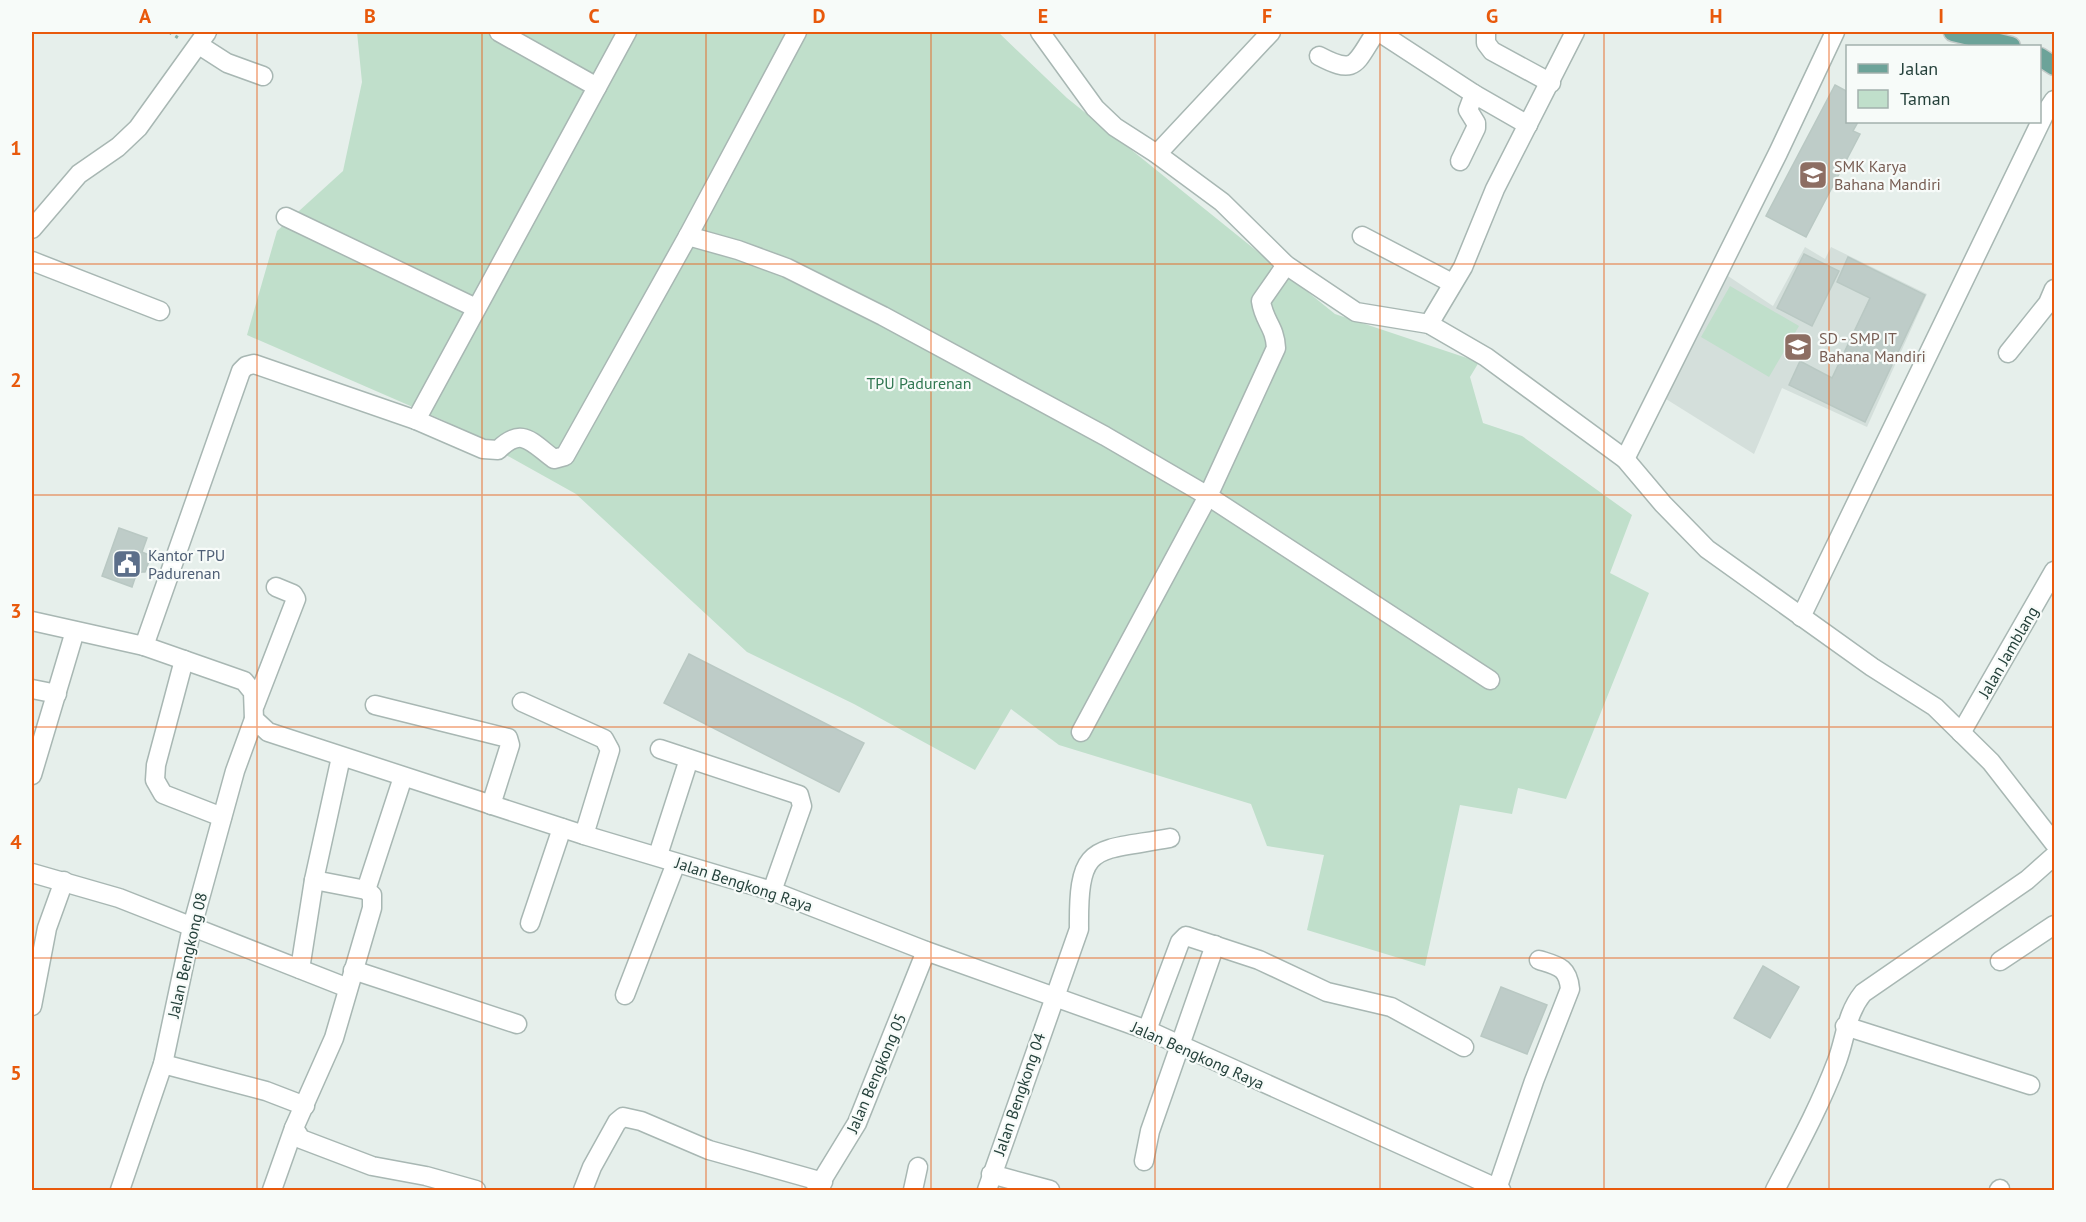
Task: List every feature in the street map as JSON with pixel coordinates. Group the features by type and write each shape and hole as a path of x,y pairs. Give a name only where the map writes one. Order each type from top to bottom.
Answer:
{"main road":[{"path":"1953,32 2007,45"},
{"path":"2041,58 2055,66"}],"street":[{"path":"499,32 597,87"},
{"path":"416,420 627,32"},
{"path":"144,646 241,371 246,366 254,364 416,420 490,450 498,450 510,437 525,438 554,459 565,456 688,236 797,32"},
{"path":"1040,32 1095,108 1115,127 1222,201 1286,265 1356,312 1429,324 1486,357 1625,459 1707,549 1872,667 1935,707 1991,762 2055,843"},
{"path":"1157,154 1271,32"},
{"path":"1319,56 1339,67 1348,67 1356,62 1377,32 1474,94 1528,125"},
{"path":"1486,32 1486,43 1492,51 1551,82"},
{"path":"1429,324 1463,267 1496,189 1575,32"},
{"path":"1625,459 1778,153 1835,32"},
{"path":"32,229 79,174 118,147 138,128 203,38 227,63 263,76"},
{"path":"1460,161 1476,128 1476,123 1468,110 1474,94"},
{"path":"2041,121 2055,100"},
{"path":"1801,617 2040,123"},
{"path":"286,217 476,308"},
{"path":"688,236 738,250 787,268 883,316 1105,436 1208,496 1490,680"},
{"path":"1362,236 1452,283"},
{"path":"32,261 160,311"},
{"path":"1081,732 1208,496 1276,348 1275,330 1263,315 1262,301 1286,265"},
{"path":"2008,353 2048,303 2055,289"},
{"name":"Jalan Jamblang","path":"1961,733 2055,572"},
{"name":"Jalan Bengkong 08","path":"120,1191 163,1064 192,927 235,771 296,599 293,594 276,587"},
{"name":"Jalan Bengkong Raya","path":"32,621 144,646 244,681 251,686 255,712 268,732 584,835 658,855 676,863 772,891 926,951 1147,1030 1468,1183 1499,1190"},
{"path":"32,769 75,631"},
{"path":"184,660 156,765 155,780 163,794 222,817"},
{"path":"32,689 57,694"},
{"path":"522,702 604,739 608,744 610,750 584,835"},
{"path":"375,705 508,738 510,745 491,805"},
{"path":"660,748 800,795 802,806 772,891"},
{"path":"300,969 314,880 341,757"},
{"path":"658,855 689,759"},
{"path":"366,890 402,777"},
{"path":"530,923 562,828"},
{"name":"Jalan Bengkong 04","path":"989,1182 1079,929 1078,897 1084,867 1098,851 1170,838"},
{"path":"1775,1191 1813,1116 1838,1059 1852,1006 1863,993 2027,880 2055,856"},
{"path":"625,995 676,863"},
{"path":"32,873 118,898 348,988"},
{"path":"272,1191 294,1128 334,1038 372,908 372,895 366,890 314,880"},
{"path":"32,1006 46,928 64,881"},
{"path":"2000,961 2055,925"},
{"path":"1147,1030 1180,942 1186,936 1259,960 1327,992 1391,1007 1464,1047"},
{"path":"1144,1161 1150,1131 1215,945"},
{"name":"Jalan Bengkong 05","path":"820,1186 857,1124 926,951"},
{"path":"1499,1190 1534,1081 1570,989 1569,975 1562,967 1539,960"},
{"path":"353,970 517,1024"},
{"path":"1845,1026 2030,1085"},
{"path":"163,1064 266,1091 305,1106"},
{"path":"583,1191 592,1167 617,1122 623,1117 641,1121 709,1150 820,1186"},
{"path":"294,1128 295,1134 301,1139 372,1166 426,1176 476,1191"},
{"path":"913,1191 918,1167"},
{"path":"989,1182 1050,1191"}],"shaded area":[{"name":"SD - SMP IT Bahana Mandiri","path":"1805,247 1825,259 1831,247 1927,294 1867,427 1782,388 1754,454 1666,399 1728,276 1773,306"}],"green space":[{"name":"TPU Padurenan","path":"357,32 998,32 1067,98 1335,314 1479,362 1470,377 1483,423 1522,436 1632,515 1610,573 1649,593 1566,799 1518,788 1512,814 1460,805 1425,966 1307,930 1324,855 1267,846 1251,804 1059,745 1011,709 975,770 854,704 747,652 576,494 445,421 247,335 277,231 343,171 362,82"},
{"path":"1730,286 1799,326 1769,377 1701,337"}],"building":[{"name":"SMK Karya Bahana Mandiri","path":"1835,85 1846,91 1846,123 1857,123 1853,131 1860,134 1806,237 1766,216"},
{"path":"1804,254 1839,271 1812,326 1777,308"},
{"path":"1848,257 1925,295 1865,422 1789,385 1800,361 1832,378 1870,298 1837,282"},
{"name":"Kantor TPU Padurenan","path":"119,528 147,538 142,552 151,556 145,572 137,572 132,587 102,576"},
{"path":"689,654 864,743 839,792 664,703"},
{"path":"1763,966 1799,987 1770,1038 1734,1018"},
{"path":"1501,987 1547,1005 1527,1054 1481,1036"}],"place":[{"name":"SMK Karya Bahana Mandiri","path":"1813,175"},
{"name":"SD - SMP IT Bahana Mandiri","path":"1798,347"},
{"name":"Kantor TPU Padurenan","path":"127,564"}]}
